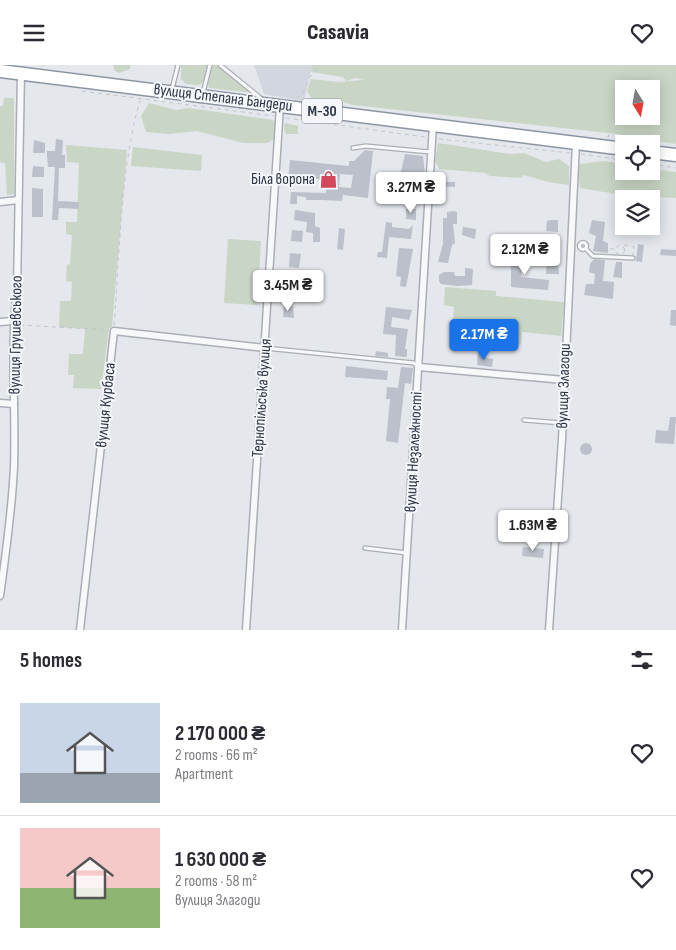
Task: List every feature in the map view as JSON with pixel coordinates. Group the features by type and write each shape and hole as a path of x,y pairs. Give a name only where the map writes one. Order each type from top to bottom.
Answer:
{"highway":[{"name":"вулиця Степана Бандери","path":"0,71 28,71 143,94 171,92 275,109 297,107 432,131 576,148 615,149"},
{"path":"660,153 676,155"}],"street":[{"name":"вулиця Грушевського","path":"0,596 11,509 18,200 28,71"},
{"name":"Тернопільська вулиця","path":"246,630 265,348 275,109"},
{"name":"вулиця Незалежності","path":"402,630 432,131"},
{"name":"вулиця Злагоди","path":"549,630 563,423 564,380 576,245 576,148"},
{"path":"0,202 18,200"},
{"path":"0,322 14,323"},
{"path":"114,331 265,348"},
{"name":"вулиця Курбаса","path":"80,630 114,331"},
{"path":"419,367 564,380"},
{"path":"0,403 14,404"}],"lane":[{"path":"171,92 178,65"},
{"path":"202,96 210,65"},
{"path":"220,65 275,109"},
{"path":"353,148 366,145 430,152"},
{"path":"576,245 585,243 586,249 593,256 633,258"},
{"path":"265,348 414,363 419,367"},
{"path":"524,420 563,423"},
{"path":"365,548 408,553"}],"path":[{"path":"297,107 297,98 302,95 310,77 320,65"},
{"path":"80,91 143,94 275,109 432,131 576,148 615,158"},
{"path":"14,323 114,331 127,170 133,124 143,94"},
{"path":"660,165 676,168"},
{"path":"610,249 616,249 619,246 634,247 633,258"},
{"path":"616,249 618,253 622,254 625,250 623,246"}],"shaded area":[{"path":"254,65 312,65 304,101 264,94"}],"green space":[{"path":"113,65 130,65 130,69 119,73 115,71"},
{"path":"181,65 207,65 205,80 199,85 186,84 181,79"},
{"path":"212,65 219,65 254,93 209,88"},
{"path":"312,65 676,65 676,144 660,141 660,135 623,135 353,105 330,98 312,99 307,91 311,79 339,82 364,80 355,78 346,81 343,77 311,72"},
{"path":"4,98 14,98 14,194 7,195 5,163 0,162 0,106 3,106"},
{"path":"149,103 176,110 189,108 273,120 276,124 276,138 267,143 243,143 197,131 169,134 146,132 141,116"},
{"path":"285,123 298,126 298,134 286,134 284,129"},
{"path":"438,143 510,154 524,153 546,162 559,159 569,166 569,185 548,182 524,175 521,178 490,176 485,173 439,169 435,161"},
{"path":"66,145 127,150 112,327 109,328 101,389 73,388 74,375 68,375 69,354 83,354 85,329 59,327 60,301 71,301 72,282 66,281 67,265 70,264 72,235 66,234 66,222 77,222 79,163 67,162"},
{"path":"133,147 202,155 201,171 131,166"},
{"path":"603,161 615,163 615,180 660,180 660,170 676,172 676,198 660,197 660,190 615,190 615,194 580,188 578,168 580,164"},
{"path":"396,186 401,186 400,196 406,200 400,204 394,201 392,197"},
{"path":"228,239 261,241 257,305 224,303"},
{"path":"445,287 496,291 496,296 564,302 561,336 522,332 521,344 496,342 496,328 453,324 454,307 444,305"}],"building":[{"path":"56,139 63,140 62,155 65,155 65,168 59,168 58,201 79,202 79,209 59,208 58,220 52,220 55,167 48,167 47,151 55,151"},
{"path":"34,140 45,143 45,153 33,153"},
{"path":"365,150 373,151 368,198 343,195 342,201 306,200 306,197 297,196 297,204 290,204 291,192 326,193 327,180 305,178 305,183 288,181 290,160 349,166 349,161 354,161","holes":["340,174 353,175 351,188 339,187"]},
{"path":"405,154 423,156 425,174 420,174 418,199 407,197 409,183 399,181"},
{"path":"33,166 44,167 44,177 32,177"},
{"path":"435,182 455,182 455,187 434,186"},
{"path":"32,188 43,189 43,217 32,217"},
{"path":"406,209 416,209 416,220 406,219"},
{"path":"295,210 315,213 315,226 320,228 320,242 313,242 313,233 306,232 307,222 294,220"},
{"path":"447,212 457,212 457,224 453,224 455,243 452,245 448,263 438,262 443,244 443,218 447,218"},
{"path":"558,220 558,232 546,231 547,221"},
{"path":"592,220 605,222 603,241 608,243 608,253 593,251 596,236 589,233"},
{"path":"386,222 392,223 392,227 409,229 413,225 411,239 389,237 387,258 377,257 378,252 382,252"},
{"path":"463,227 476,229 475,239 462,235"},
{"path":"339,228 345,229 343,250 337,249"},
{"path":"292,230 303,231 302,242 291,241"},
{"path":"533,238 540,239 539,250 533,250"},
{"path":"549,240 558,241 559,253 548,252"},
{"path":"638,244 644,245 642,262 636,261"},
{"path":"399,248 413,249 406,287 400,286 401,277 396,276"},
{"path":"661,249 676,250 676,256 660,255"},
{"path":"290,253 301,254 299,268 289,267"},
{"path":"511,254 522,254 521,277 549,280 548,290 511,287"},
{"path":"594,259 605,260 603,281 614,282 613,299 584,295 586,284 594,284 595,274 589,272 590,264"},
{"path":"547,262 558,263 559,274 546,274"},
{"path":"616,262 622,262 622,278 613,277"},
{"path":"465,268 473,269 472,285 457,286 441,284 439,281 439,275 444,272 454,272 455,276 465,276"},
{"path":"315,282 323,283 321,293 311,292 310,301 296,299 298,286 315,286"},
{"path":"284,305 293,306 294,318 283,317"},
{"path":"386,307 412,310 409,320 392,317 391,327 408,329 405,349 407,349 407,356 405,357 395,356 396,335 383,334"},
{"path":"671,310 676,310 676,326 670,325"},
{"path":"376,351 388,353 388,357 375,356"},
{"path":"478,353 487,354 486,358 493,359 492,367 477,365"},
{"path":"346,366 388,371 387,380 345,377"},
{"path":"401,367 413,368 411,384 405,383 398,443 386,441 390,399 386,399 387,387 398,388"},
{"path":"670,417 676,417 674,444 655,443 656,430 668,431"},
{"path":"586,443 592,449 586,455 580,449"},
{"path":"523,547 544,549 543,558 522,556"}],"place":[{"name":"Біла ворона","path":"329,179"}]}
